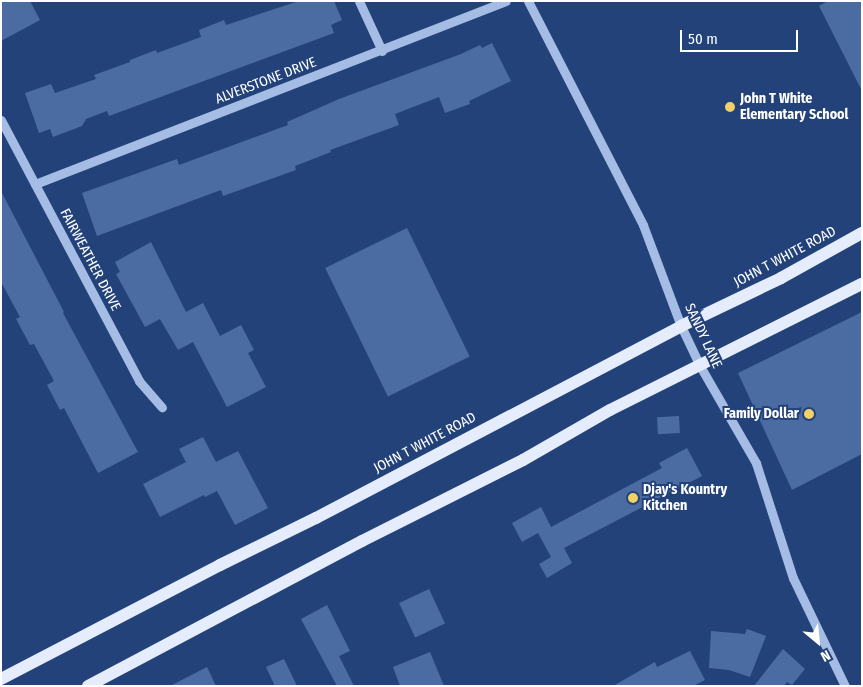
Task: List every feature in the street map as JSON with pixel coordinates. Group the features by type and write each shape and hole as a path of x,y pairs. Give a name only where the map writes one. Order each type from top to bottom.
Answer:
{"main road":[{"name":"JOHN T WHITE ROAD","path":"1,679 220,565 316,518 681,326 781,278 862,233"},
{"path":"88,686 362,541 523,460 610,410 862,284"}],"street":[{"path":"358,1 382,51"},
{"name":"ALVERSTONE DRIVE","path":"35,184 382,51 506,1"},
{"name":"SANDY LANE","path":"528,1 643,225 681,326 700,366 756,463 793,578 845,686"},
{"name":"FAIRWEATHER DRIVE","path":"1,120 139,381 162,407"}],"building":[{"path":"1,1 30,1 40,20 1,41"},
{"path":"299,1 334,1 342,20 331,25 334,33 109,116 107,111 86,119 82,126 53,137 50,129 39,133 25,93 51,84 55,93 96,79 94,75 156,50 157,53 201,37 199,30 224,20 226,25"},
{"path":"828,1 862,1 862,91 819,6"},
{"path":"492,43 511,81 469,101 470,104 445,113 439,97 395,114 399,125 330,150 331,152 295,166 296,170 223,196 221,190 97,236 82,193 177,159 179,165 288,125 287,122 339,99 461,54 480,45 482,48"},
{"path":"1,191 63,313 138,452 98,473 64,408 60,410 47,385 54,381 34,344 30,345 16,319 20,317 1,282"},
{"path":"407,228 470,357 388,396 325,268"},
{"path":"151,242 186,312 203,303 220,336 241,325 254,350 248,353 266,387 227,407 193,342 178,350 160,319 145,327 116,274 120,272 115,262"},
{"name":"Family Dollar","path":"862,312 862,454 792,490 738,373"},
{"path":"679,416 680,433 658,434 657,417"},
{"path":"203,437 216,462 238,451 268,508 235,525 217,491 205,497 204,495 160,517 143,484 186,462 179,449"},
{"name":"Djay's Kountry Kitchen","path":"687,448 702,476 564,548 572,563 547,578 539,564 551,557 538,533 522,542 512,523 541,507 551,527 662,468 659,463"},
{"path":"429,589 445,623 415,637 399,603"},
{"path":"327,605 350,651 339,656 354,686 337,686 301,619"},
{"path":"747,629 766,636 750,677 729,670 709,668 711,631 745,634"},
{"path":"783,649 805,669 792,685 787,682 784,686 754,686"},
{"path":"690,651 705,680 693,686 613,686 655,662 657,667"},
{"path":"430,652 444,686 400,686 393,667"},
{"path":"284,659 297,686 275,686 266,667"},
{"path":"207,667 216,686 170,686"}],"place":[{"name":"John T White Elementary School","path":"730,107"},
{"name":"Family Dollar","path":"809,414"},
{"name":"Djay's Kountry Kitchen","path":"633,498"}]}
